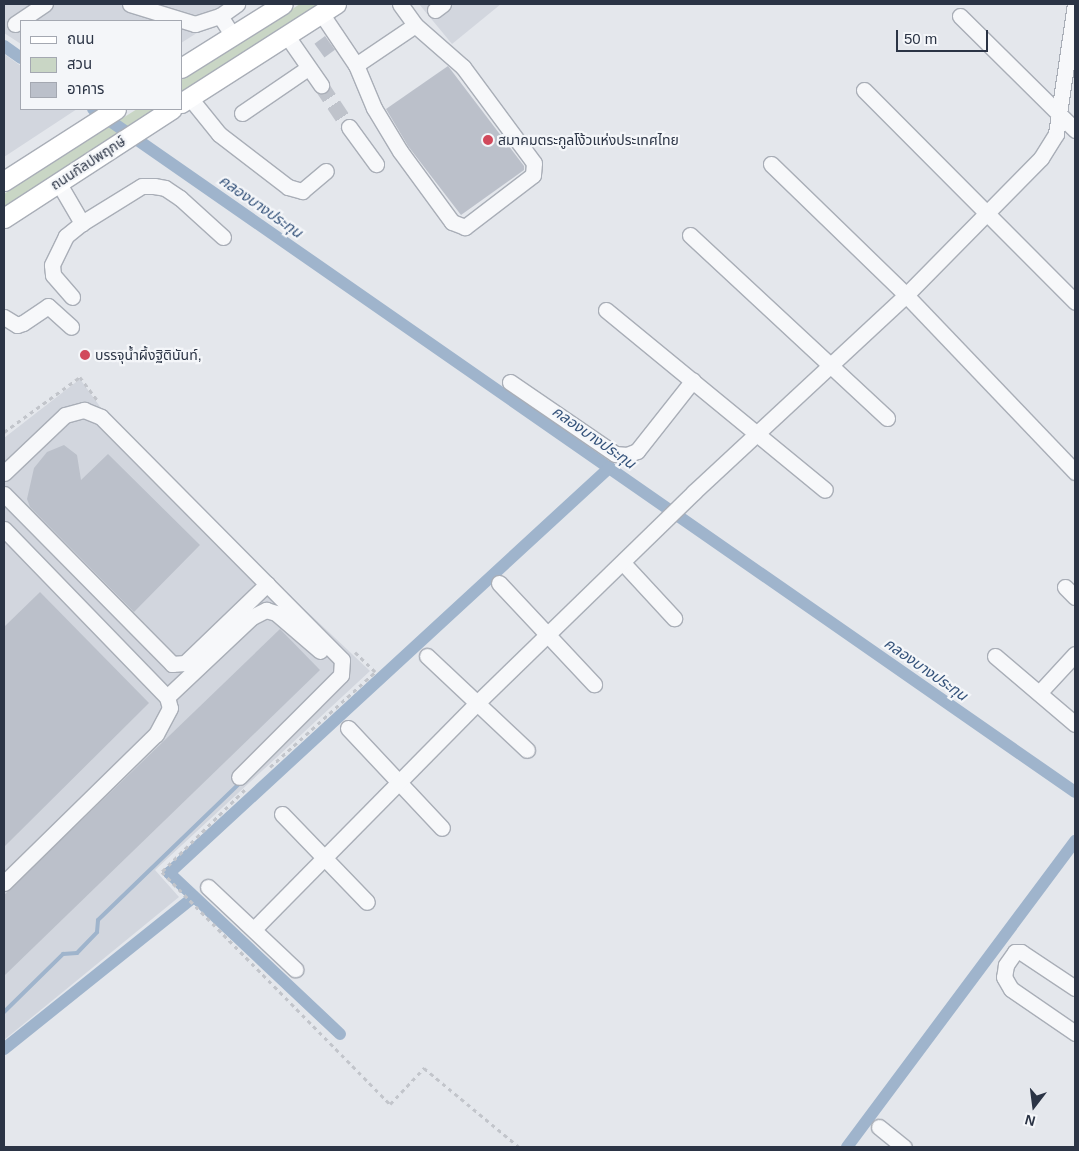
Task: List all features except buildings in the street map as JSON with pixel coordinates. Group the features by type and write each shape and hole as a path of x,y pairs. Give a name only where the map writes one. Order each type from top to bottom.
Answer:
{"main road":[{"path":"182,67 283,4"},
{"path":"186,100 328,8"},
{"path":"6,175 114,110"},
{"name":"ถนนกัลปพฤกษ์","path":"4,218 170,110"}],"street":[{"path":"21,20 45,4"},
{"path":"130,4 195,24 220,16 237,4"},
{"path":"328,8 356,65 374,108 396,146 452,222 466,227 533,175 534,163 463,67 415,25 400,4"},
{"path":"254,929 476,704 624,564 652,533 694,492 906,295 988,213 1051,146 1060,113 1071,50 1075,4"},
{"path":"220,16 233,36"},
{"path":"960,16 1060,113 1075,130"},
{"path":"15,24 20,21"},
{"path":"356,65 415,25"},
{"path":"287,36 321,85"},
{"path":"242,113 308,68"},
{"path":"864,90 1075,302"},
{"path":"186,100 219,134 288,188 302,191 326,171"},
{"path":"349,127 376,164"},
{"path":"771,164 906,295 1075,472"},
{"path":"58,182 82,223"},
{"path":"72,297 53,275 52,265 66,236 82,223 136,190 154,186 180,198 223,237"},
{"path":"690,235 887,418"},
{"path":"4,317 17,325 48,306 71,327"},
{"path":"606,310 825,490"},
{"path":"510,382 615,454 627,455 637,451 693,380"},
{"path":"4,473 65,415 92,413 101,417 342,660 344,670 239,777"},
{"path":"4,494 172,664 185,663 267,584"},
{"path":"4,529 167,697 170,708 156,734 4,884"},
{"path":"624,564 674,618"},
{"path":"499,583 594,684"},
{"path":"167,697 252,617 266,610 276,613 321,652"},
{"path":"1039,693 1075,654"},
{"path":"428,656 476,704 527,750"},
{"path":"995,656 1075,724"},
{"path":"348,728 442,828"},
{"path":"282,814 367,902"},
{"path":"208,887 295,969"},
{"path":"1075,988 1021,952 1015,952 1006,965 1004,977 1011,989 1075,1034"},
{"path":"879,1127 904,1147"}],"shaded area":[{"path":"4,4 243,4 182,42 182,20 20,20 20,43 4,33"},
{"path":"419,4 501,4 452,44"},
{"path":"4,54 20,65 20,110 75,110 4,157"},
{"path":"80,379 122,437 370,671 155,870 179,897 4,1040 4,438"}],"green space":[{"path":"300,4 320,4 182,92 182,79"},
{"path":"135,110 155,110 4,207 4,194"}],"waterway":[{"name":"คลองบางประทุน","path":"4,46 20,57"},
{"name":"คลองบางประทุน","path":"94,110 1075,792"},
{"path":"340,1034 169,873 610,467"},
{"path":"4,1012 63,954 77,953 97,932 98,920 241,782"},
{"path":"847,1147 1075,841"},
{"path":"4,1049 194,897"}],"tunnel":[{"path":"321,85 349,127"}],"place":[{"name":"สมาคมตระกูลโง้วแห่งประเทศไทย","path":"488,140"},
{"name":"บรรจุน้ำผึ้งฐิตินันท์,","path":"85,355"}]}
